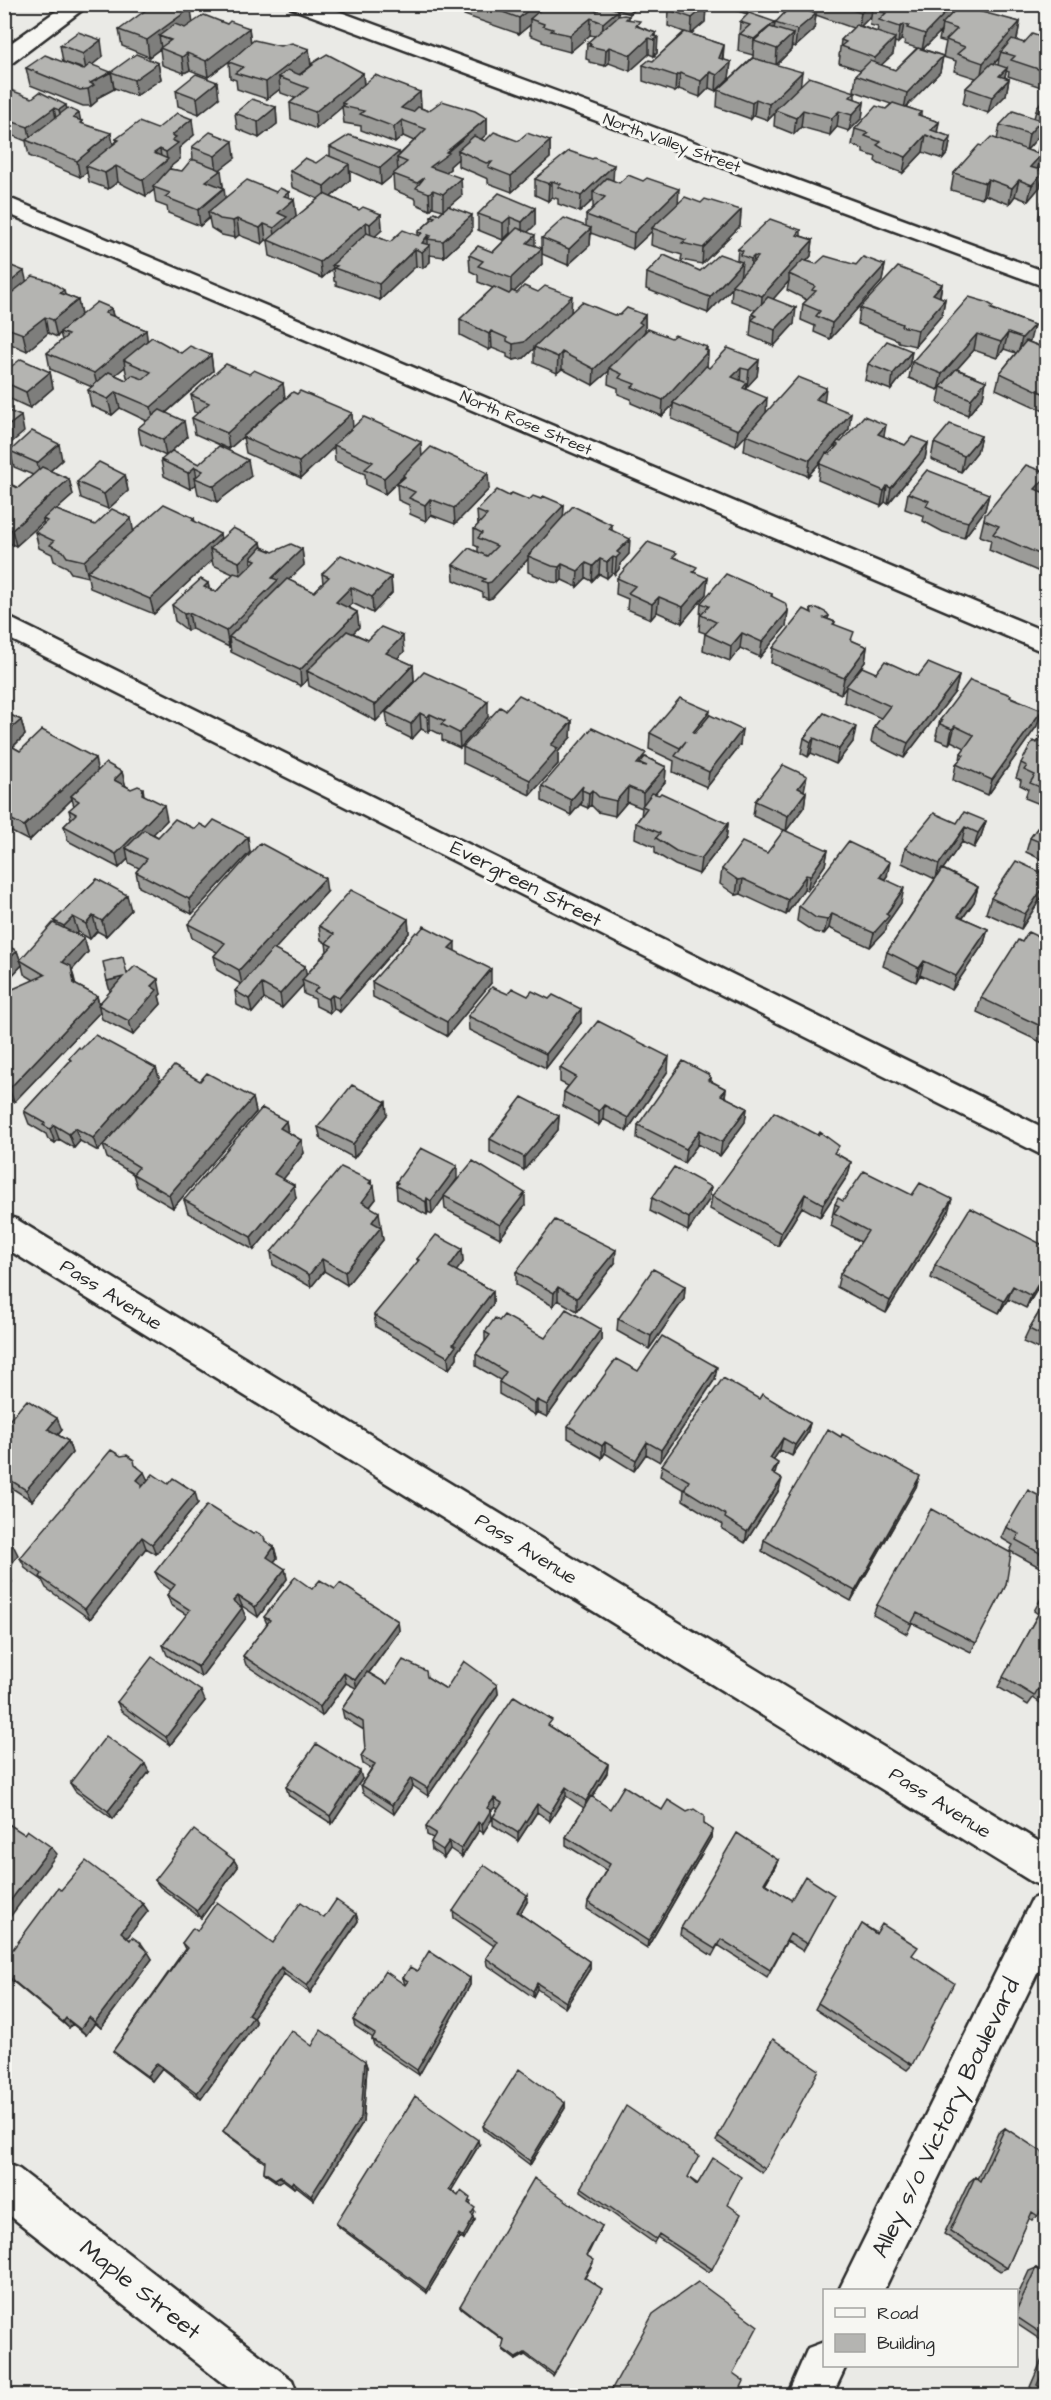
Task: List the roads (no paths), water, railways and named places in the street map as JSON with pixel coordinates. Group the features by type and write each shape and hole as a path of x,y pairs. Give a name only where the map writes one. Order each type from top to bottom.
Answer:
{"street":[{"path":"4,58 80,4"},
{"name":"North Valley Street","path":"298,4 1047,280"},
{"name":"North Rose Street","path":"4,203 1047,643"},
{"name":"Evergreen Street","path":"4,624 1047,1144"},
{"name":"Pass Avenue","path":"4,1229 1047,1868"},
{"name":"Alley s/o Victory Boulevard","path":"861,2289 1047,1913"},
{"name":"Maple Street","path":"4,2184 276,2396"},
{"path":"809,2396 824,2367"}]}
